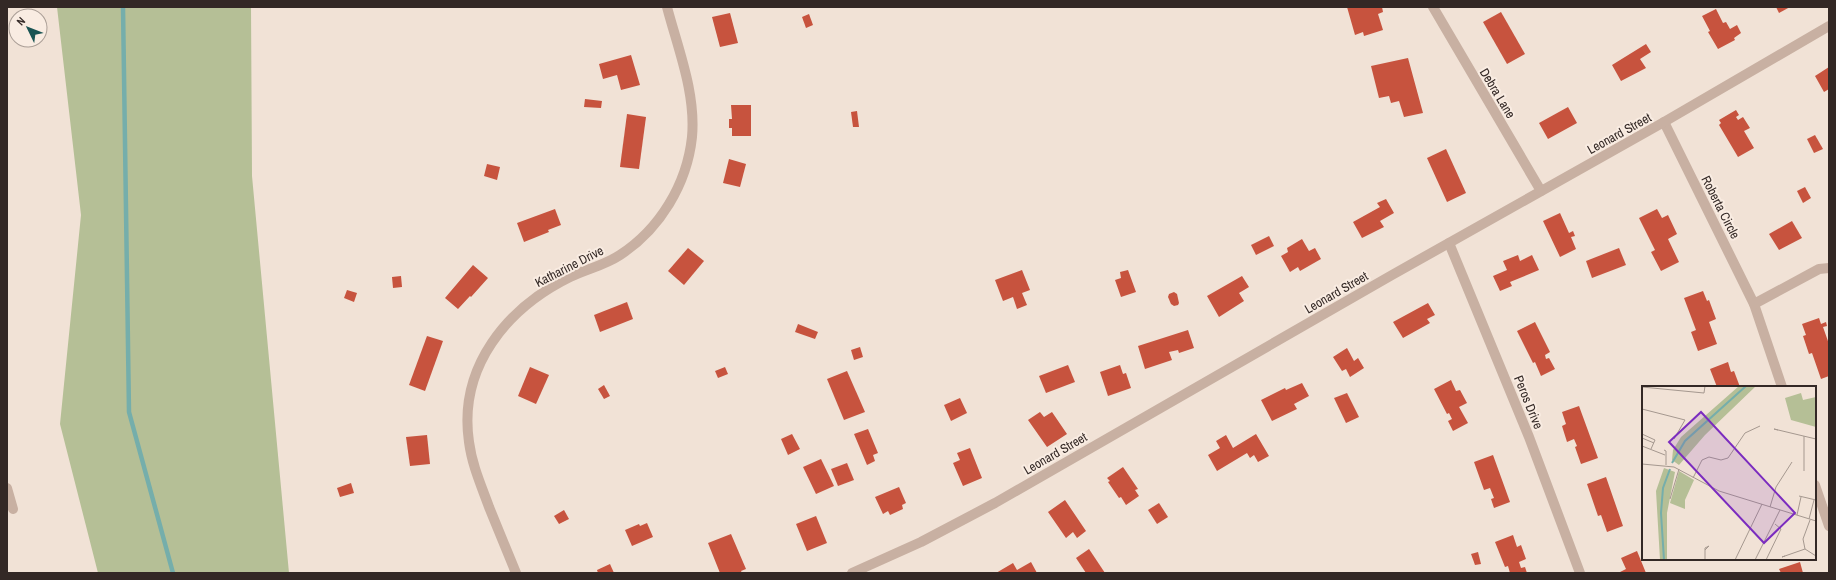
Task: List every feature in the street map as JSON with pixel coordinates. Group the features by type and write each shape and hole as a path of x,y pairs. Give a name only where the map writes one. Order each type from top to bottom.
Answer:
{"street":[{"name":"Katharine Drive","path":"516,573 473,463 468,441 470,395 476,373 485,352 498,333 513,316 551,288 571,277 620,255 640,240 658,221 671,202 681,181 688,160 692,137 692,114 690,91 667,7"},
{"name":"Debra Lane","path":"1433,7 1541,191"},
{"name":"Leonard Street","path":"852,573 921,542 975,514 1448,243 1664,122 1829,26"},
{"name":"Roberta Circle","path":"1664,122 1754,304 1782,386"},
{"name":"Peros Drive","path":"1448,243 1529,437 1580,573"},
{"path":"1754,304 1819,269 1829,268"},
{"path":"7,488 13,509"},
{"path":"1816,488 1829,526"}],"green space":[{"path":"57,7 251,7 252,176 289,573 98,573 60,424 81,215"}],"building":[{"path":"1347,7 1382,7 1383,12 1378,14 1383,30 1364,36 1363,32 1355,35"},
{"path":"1776,7 1790,7 1779,13"},
{"path":"1716,9 1723,23 1726,22 1730,29 1737,25 1741,33 1734,38 1735,40 1718,49 1708,32 1710,31 1702,16"},
{"path":"1501,12 1525,54 1507,64 1483,22"},
{"path":"730,13 738,43 720,47 712,17"},
{"path":"809,14 813,25 806,28 802,17"},
{"path":"1646,44 1651,52 1640,59 1646,68 1621,81 1612,65"},
{"path":"631,55 640,85 621,90 617,75 603,79 599,64"},
{"path":"1408,58 1423,113 1404,117 1399,101 1391,103 1389,96 1379,98 1371,66"},
{"path":"1829,67 1829,89 1824,92 1815,76"},
{"path":"585,99 602,101 601,108 584,107"},
{"path":"731,105 751,105 751,136 732,136 732,128 729,128 729,119 732,119"},
{"path":"1568,107 1577,123 1548,139 1539,123"},
{"path":"1736,110 1739,115 1736,117 1738,120 1743,117 1750,128 1744,131 1754,148 1738,157 1719,125 1721,123 1719,120"},
{"path":"857,111 859,127 853,127 851,112"},
{"path":"627,114 646,117 639,169 620,167"},
{"path":"1815,135 1823,149 1814,153 1807,139"},
{"path":"1446,149 1466,193 1447,202 1427,158"},
{"path":"729,159 746,164 740,187 723,183"},
{"path":"487,164 500,167 497,180 484,176"},
{"path":"1805,187 1811,198 1803,203 1797,191"},
{"path":"1386,199 1394,213 1380,221 1384,227 1362,238 1353,222 1380,207 1377,203"},
{"path":"555,209 561,225 548,230 549,232 524,242 517,223"},
{"path":"1657,209 1662,218 1668,215 1677,234 1668,239 1679,262 1661,271 1651,252 1655,250 1639,218"},
{"path":"1560,213 1569,233 1573,231 1575,236 1571,237 1576,249 1560,257 1543,221"},
{"path":"1792,221 1802,238 1779,250 1769,234"},
{"path":"1269,236 1274,246 1256,255 1251,245"},
{"path":"1302,239 1309,251 1315,248 1321,259 1300,271 1298,267 1290,272 1281,256 1288,252 1287,248"},
{"path":"688,248 704,261 684,285 668,271"},
{"path":"1619,248 1626,265 1592,278 1586,261"},
{"path":"1518,255 1520,261 1532,255 1539,270 1510,282 1512,286 1500,291 1493,276 1507,270 1503,261"},
{"path":"473,265 488,278 458,309 445,298"},
{"path":"1022,270 1030,290 1022,293 1027,305 1017,309 1013,297 1003,301 995,280"},
{"path":"1128,270 1136,292 1121,297 1115,280 1121,278 1120,272"},
{"path":"401,276 402,287 393,288 392,277"},
{"path":"1242,276 1249,287 1239,293 1244,301 1219,317 1207,296"},
{"path":"347,290 357,293 354,302 344,298"},
{"path":"1703,291 1707,301 1709,300 1716,319 1709,322 1717,344 1698,351 1691,332 1696,330 1684,298"},
{"path":"1174,292 1177,294 1179,303 1178,305 1174,306 1171,304 1168,297 1169,294"},
{"path":"627,302 633,319 600,332 594,315"},
{"path":"1428,303 1435,315 1427,319 1430,323 1403,338 1393,322"},
{"path":"1819,318 1821,324 1826,322 1827,326 1823,327 1829,344 1829,376 1821,379 1812,353 1809,354 1803,336 1806,335 1802,324"},
{"path":"1535,322 1550,352 1545,355 1546,359 1549,358 1555,369 1541,376 1535,362 1533,363 1517,331"},
{"path":"798,324 818,332 815,339 795,332"},
{"path":"1188,330 1194,348 1179,353 1178,350 1169,352 1172,360 1145,369 1138,346"},
{"path":"427,336 443,341 425,391 409,385"},
{"path":"860,347 863,357 854,360 851,350"},
{"path":"1347,348 1354,361 1358,358 1364,368 1350,377 1346,369 1342,371 1333,357"},
{"path":"1728,362 1731,372 1734,371 1740,386 1717,386 1710,369"},
{"path":"1068,365 1075,382 1046,393 1039,376"},
{"path":"1120,365 1123,374 1126,373 1131,388 1108,396 1100,372"},
{"path":"530,367 549,375 536,404 518,396"},
{"path":"725,367 728,374 718,378 715,371"},
{"path":"847,371 865,412 844,420 827,379"},
{"path":"1451,380 1456,391 1460,390 1467,403 1459,407 1468,423 1453,431 1448,421 1452,419 1449,413 1447,414 1434,389"},
{"path":"1302,383 1309,396 1294,404 1297,409 1272,421 1261,400 1285,388 1286,390"},
{"path":"604,385 610,396 604,399 598,389"},
{"path":"1347,393 1359,417 1346,423 1334,398"},
{"path":"960,398 967,413 951,421 944,405"},
{"path":"1579,406 1598,458 1581,464 1574,439 1567,442 1562,426 1566,424 1562,412"},
{"path":"1040,412 1044,417 1052,412 1067,434 1047,447 1028,420"},
{"path":"868,429 878,453 873,455 875,461 867,465 854,434"},
{"path":"792,434 800,449 788,455 781,439"},
{"path":"1256,434 1269,456 1258,462 1254,455 1250,458 1247,453 1217,471 1208,455 1220,448 1216,441 1226,435 1233,448"},
{"path":"427,435 430,464 410,466 406,437"},
{"path":"970,448 982,478 963,486 953,463 960,460 957,453"},
{"path":"1493,455 1510,502 1494,508 1491,499 1494,498 1490,488 1484,490 1474,462"},
{"path":"821,459 834,486 816,494 803,467"},
{"path":"847,463 854,480 838,486 831,469"},
{"path":"1123,467 1138,489 1135,490 1139,496 1126,505 1121,497 1119,498 1108,482 1110,481 1107,478"},
{"path":"1606,477 1623,526 1607,532 1601,515 1598,516 1587,484"},
{"path":"351,483 354,493 340,497 337,488"},
{"path":"899,487 906,503 902,505 903,509 890,515 888,511 883,514 875,497"},
{"path":"1065,500 1086,531 1077,538 1073,532 1066,538 1048,512"},
{"path":"1159,503 1168,517 1157,524 1148,510"},
{"path":"564,510 569,519 559,524 554,516"},
{"path":"816,516 827,543 807,551 796,524"},
{"path":"647,523 653,537 632,546 625,530 639,524 640,526"},
{"path":"731,534 746,569 741,571 742,573 720,573 708,543"},
{"path":"1513,535 1517,547 1521,545 1526,559 1519,562 1521,568 1525,567 1527,573 1510,573 1508,566 1505,567 1495,542"},
{"path":"1089,549 1105,573 1086,573 1076,558"},
{"path":"1637,551 1646,573 1621,573 1620,572 1626,569 1621,558"},
{"path":"1478,552 1481,564 1475,565 1471,554"},
{"path":"1031,562 1037,573 996,573 1013,563 1017,570"},
{"path":"1800,562 1803,573 1781,573 1779,569"},
{"path":"610,564 614,573 598,573 597,570"}],"waterway":[{"path":"123,7 129,412 173,573"}]}
